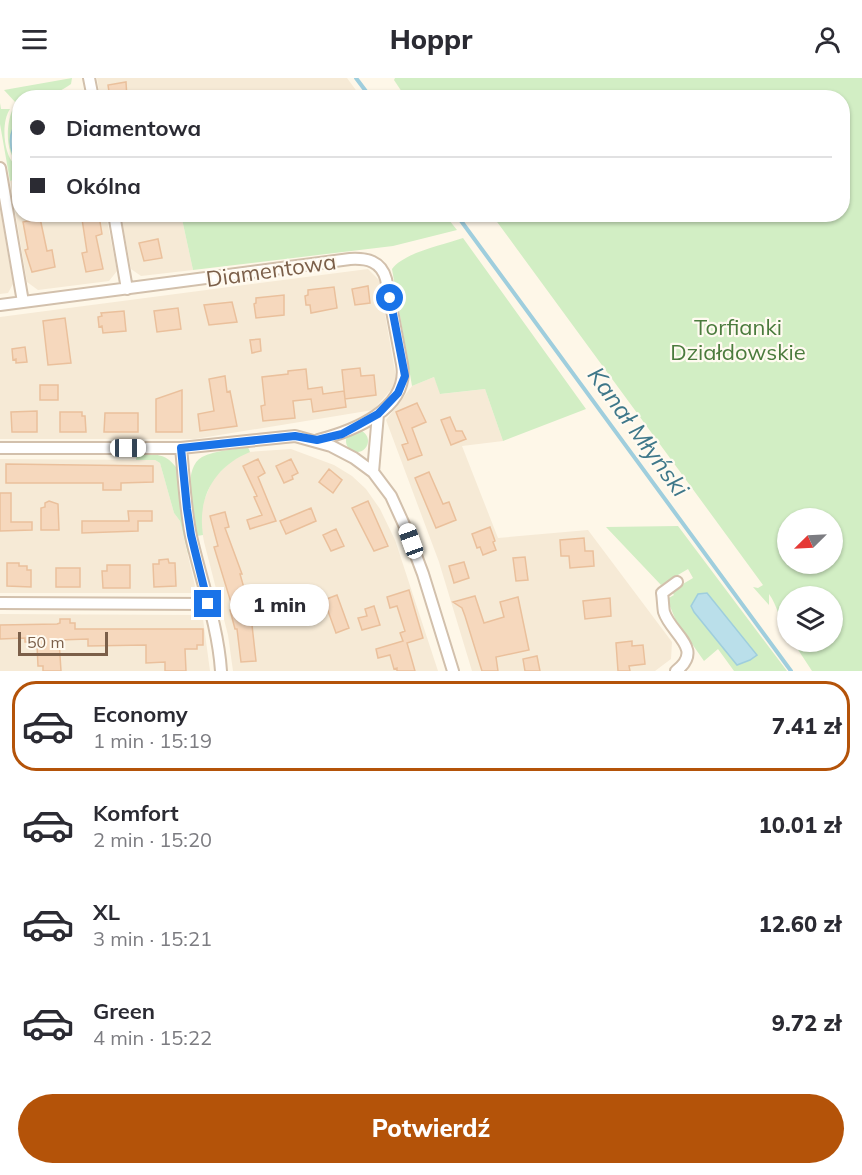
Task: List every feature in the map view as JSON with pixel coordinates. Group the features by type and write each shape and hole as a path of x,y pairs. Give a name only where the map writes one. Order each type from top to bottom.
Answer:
{"street":[{"path":"0,168 23,302"},
{"path":"115,222 127,289"},
{"name":"Diamentowa","path":"0,305 350,259 363,258 373,261 384,273 386,279 405,376 398,393 378,414 342,434 317,440"},
{"path":"373,472 378,414"},
{"path":"359,425 376,437"},
{"path":"342,434 343,452"},
{"path":"0,448 181,448 295,436 317,440 343,452 373,472 391,496 423,574 453,671"},
{"path":"181,448 191,535 221,671"},
{"path":"354,458 375,453"},
{"path":"676,671 682,667 688,655 686,646 664,614 662,593 677,582"},
{"path":"0,603 208,604"}],"shaded area":[{"path":"97,78 347,78 356,90 99,90"},
{"path":"0,208 13,284 8,293 0,294"},
{"path":"17,222 107,222 117,271 109,281 38,290 27,282"},
{"path":"122,222 183,222 193,270 141,276 131,269"},
{"path":"368,269 379,280 397,383 373,410 195,439 0,439 0,317"},
{"path":"434,377 441,394 485,389 503,441 462,446 498,538 588,530 672,642 671,659 655,671 472,671 439,562 386,420 412,386"},
{"path":"291,449 334,465 352,476 366,489 380,509 395,540 438,671 233,671 228,635 204,542 200,519 203,503 213,479 231,461 248,452"},
{"path":"0,459 155,460 160,463 174,513 180,521 195,586 192,593 0,593"},
{"path":"0,614 198,615 203,619 210,671 0,671"}],"green space":[{"path":"72,78 71,84 61,90 12,90 12,99 4,90"},
{"name":"Torfianki Działdowskie","path":"395,78 862,78 862,671 812,671 800,652 843,652 843,586 777,586 777,610 769,594 769,605 753,587 758,588 763,585 497,222 850,222 850,90 401,90 394,80"},
{"path":"0,103 1,109 10,109 4,130 6,146 12,161 12,180 10,181 0,124"},
{"path":"12,111 10,142 12,155 8,139"},
{"path":"183,222 451,222 457,230 393,246 193,270"},
{"path":"463,238 586,409 503,441 485,389 440,394 434,377 412,386 392,269 415,254"},
{"path":"357,430 367,437 368,441 361,451 357,452 347,445 346,441 353,431"},
{"path":"248,447 250,452 227,466 211,484 203,508 203,535 197,536 190,494 190,482 196,463 202,457 213,453"},
{"path":"137,454 165,457 178,470 190,553 188,554 180,521 174,513 160,463 155,460 136,460"},
{"path":"678,526 787,671 734,671 718,649 704,661 676,621 667,599 674,595 671,591 693,578 688,569 661,585 606,527"}],"water":[{"path":"707,593 757,655 737,665 694,612 691,606 698,594"}],"building":[{"path":"126,82 126,90 109,90 108,85"},
{"path":"23,222 41,222 47,251 52,250 55,267 32,272 25,250 28,249"},
{"path":"82,222 100,222 102,234 96,236 103,269 86,272 82,253 87,252"},
{"path":"158,239 162,258 144,261 139,243"},
{"path":"368,286 370,303 355,305 352,289"},
{"path":"334,287 337,308 311,313 310,305 306,305 305,296 308,295 308,290"},
{"path":"284,295 284,315 256,318 254,304 256,298"},
{"path":"232,302 237,322 209,325 204,305"},
{"path":"178,308 181,329 157,332 154,311"},
{"path":"124,311 126,331 103,333 102,326 99,327 98,317 102,316 101,313"},
{"path":"65,318 71,363 48,365 43,321"},
{"path":"260,339 261,351 252,353 250,340"},
{"path":"25,347 27,362 16,363 16,359 13,360 12,349"},
{"path":"360,368 361,376 374,375 376,395 345,399 342,370"},
{"path":"306,369 308,389 322,387 323,394 344,391 346,407 313,412 311,399 293,401 295,418 263,421 261,406 265,405 262,377"},
{"path":"225,376 237,426 200,431 198,414 214,411 209,379"},
{"path":"40,385 58,385 58,400 40,400"},
{"path":"182,390 182,432 156,432 156,399"},
{"path":"417,403 426,422 412,428 422,455 408,460 402,445 408,443 396,412"},
{"path":"37,411 37,432 12,432 11,412"},
{"path":"60,412 82,412 82,416 85,416 86,432 60,432"},
{"path":"105,413 138,413 138,432 104,432"},
{"path":"450,417 456,431 462,431 466,439 451,445 441,420"},
{"path":"258,459 265,473 258,477 276,521 250,529 247,520 262,515 254,497 257,496 243,466"},
{"path":"291,459 298,473 292,476 293,479 284,483 276,466"},
{"path":"6,464 153,466 153,482 121,483 121,490 103,490 103,483 6,483"},
{"path":"329,469 342,480 333,493 319,482"},
{"path":"429,472 443,504 449,502 456,520 436,528 415,478"},
{"path":"0,493 11,493 11,522 32,522 32,530 0,531"},
{"path":"49,501 58,504 59,530 41,530 41,508 45,507 45,503"},
{"path":"368,501 388,546 374,551 352,508"},
{"path":"311,508 316,521 286,534 280,521"},
{"path":"128,511 152,511 152,521 138,521 138,531 82,533 82,521 129,521"},
{"path":"225,512 229,527 225,528 242,574 240,574 244,588 236,609 250,606 254,625 252,625 256,661 241,662 237,629 235,629 230,610 233,609 214,547 218,546 210,516"},
{"path":"490,527 496,550 483,555 480,547 477,548 472,534"},
{"path":"336,529 344,546 331,551 323,535"},
{"path":"584,538 585,551 593,551 594,566 570,568 569,556 561,556 560,540"},
{"path":"525,557 528,580 516,581 513,558"},
{"path":"168,559 169,563 175,563 176,586 154,587 153,564 159,564 159,560"},
{"path":"464,562 469,578 454,583 449,566"},
{"path":"7,563 19,563 19,566 27,566 27,570 31,570 31,587 7,586"},
{"path":"107,565 130,565 130,588 103,588 102,571 107,571"},
{"path":"56,568 80,568 80,587 56,587"},
{"path":"409,590 423,638 407,643 415,671 397,671 397,668 394,669 390,655 378,658 376,649 403,641 400,633 405,631 397,606 390,608 387,597"},
{"path":"337,595 349,628 336,633 324,600"},
{"path":"475,596 484,623 504,617 500,602 518,597 529,650 496,657 498,671 482,671 462,608 453,602"},
{"path":"610,598 611,616 585,619 583,601"},
{"path":"374,606 380,625 362,630 358,618 367,616 365,609"},
{"path":"60,619 70,619 70,623 75,623 75,629 203,629 203,645 197,645 197,649 185,649 186,671 165,671 165,662 146,663 146,645 88,646 88,639 59,640 61,671 43,671 43,666 38,666 37,645 28,646 25,638 0,639 0,625 57,624 60,623"},
{"path":"632,641 632,646 643,645 645,664 629,666 630,671 618,671 616,643"},
{"path":"537,656 540,671 525,671 523,659"}],"waterway":[{"name":"Kanał Młyński","path":"356,78 365,90"},
{"name":"Kanał Młyński","path":"462,222 791,671"}],"route":[{"path":"208,604 191,535 181,448 295,436 317,440 342,434 378,414 398,393 405,376 390,298"}]}
